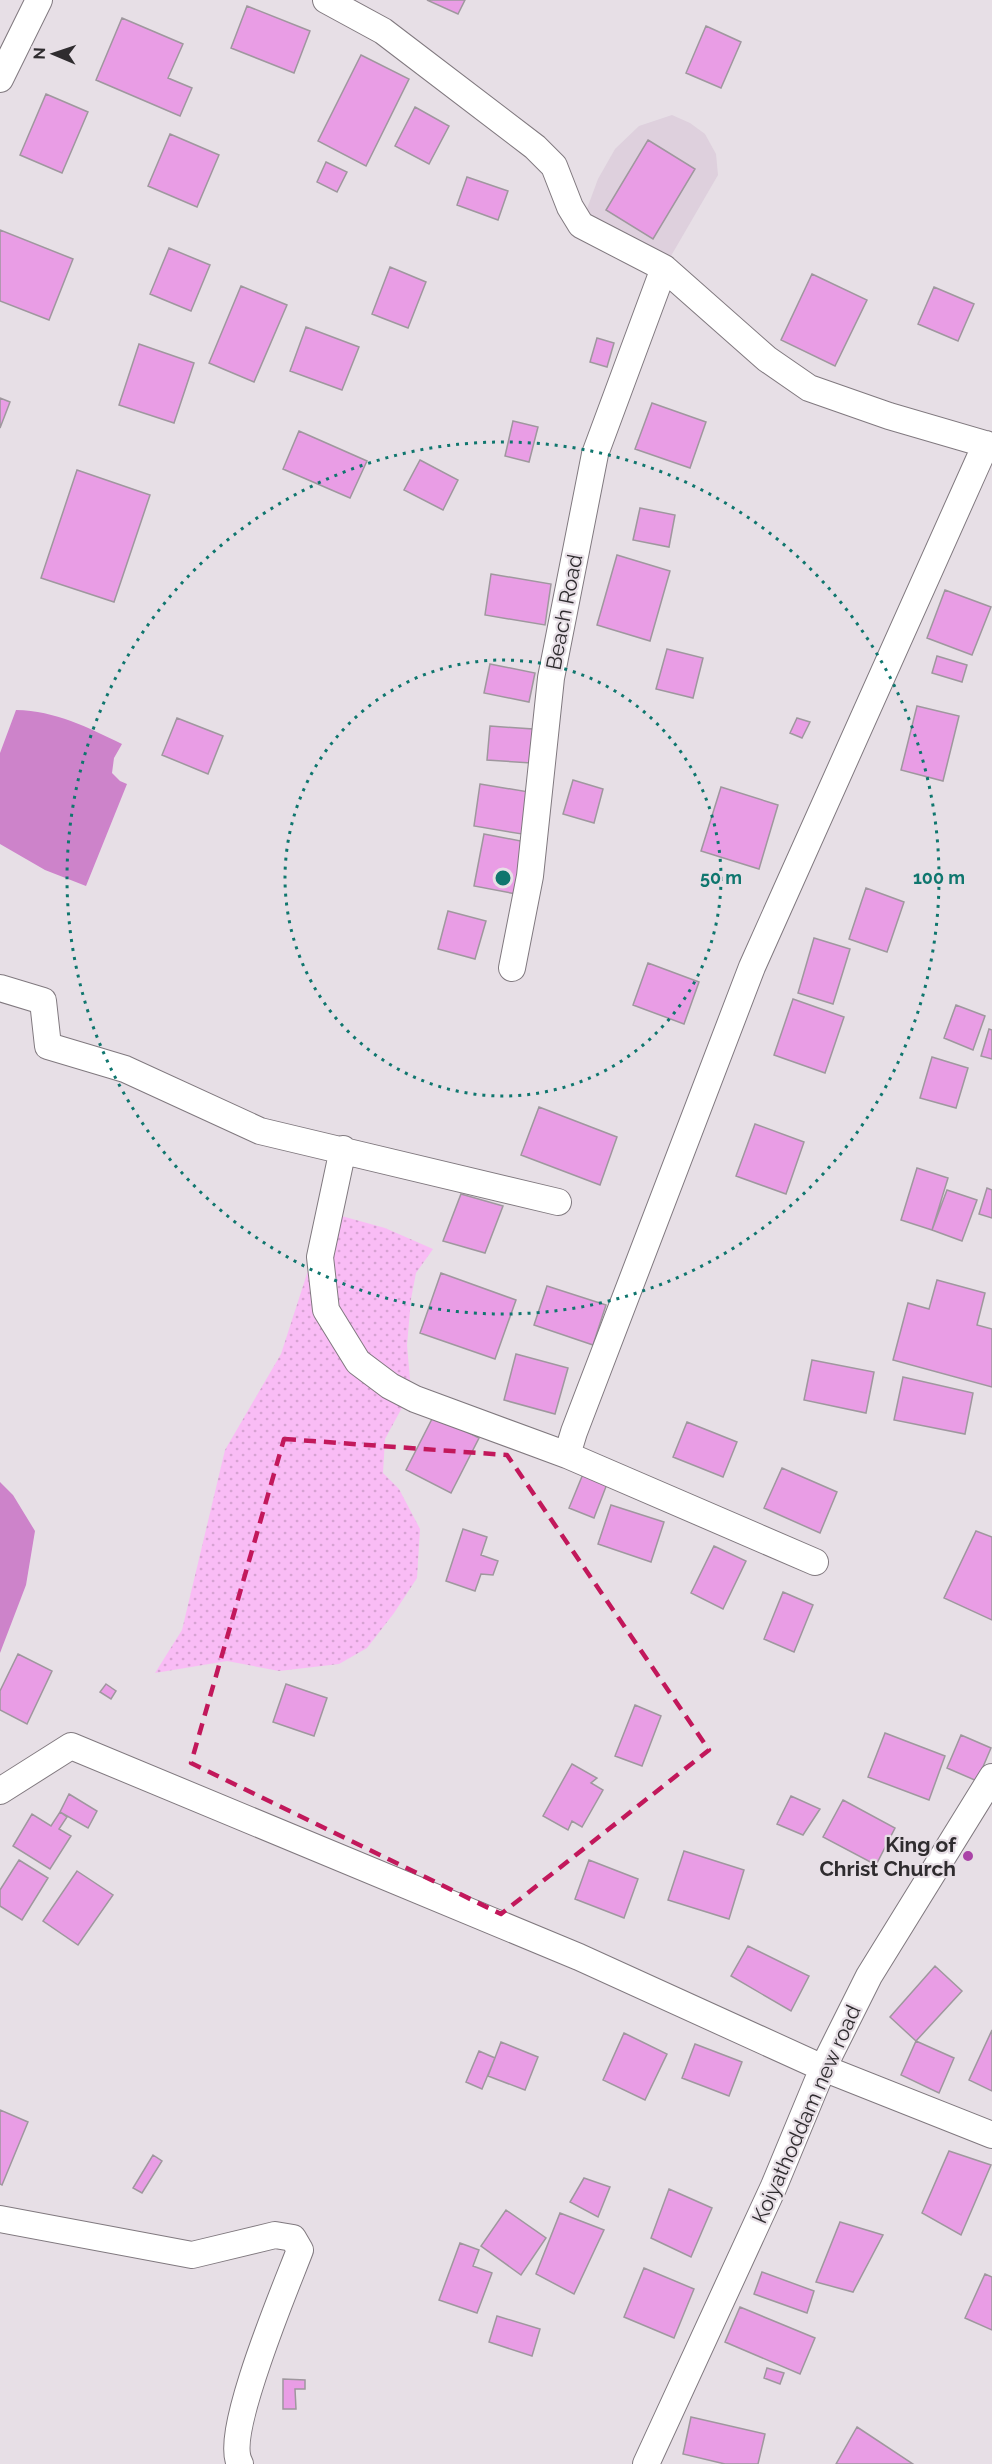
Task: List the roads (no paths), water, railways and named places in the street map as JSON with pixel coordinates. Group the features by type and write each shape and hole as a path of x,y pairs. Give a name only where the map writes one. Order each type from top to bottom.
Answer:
{"street":[{"path":"0,79 39,0"},
{"path":"326,0 382,32 535,147 554,166 570,207 581,225 664,268 766,359 809,388 889,416 989,445 753,967 635,1268 567,1455"},
{"name":"Beach Road","path":"512,968 530,876 551,678 595,454 664,268"},
{"path":"0,988 44,1001 48,1046 125,1069 260,1131 344,1149 558,1202"},
{"path":"344,1149 320,1257 326,1310 358,1362 390,1386 415,1399 567,1455 815,1562"},
{"path":"0,1791 71,1746 568,1952 823,2068 992,2135"},
{"name":"Koiyathoddam new road","path":"646,2464 774,2186 823,2068 869,1976 992,1777"},
{"path":"0,2219 192,2255 275,2235 293,2238 300,2250 255,2370 236,2444 240,2464"}],"place":[{"name":"King of Christ Church","path":"968,1856"}]}
